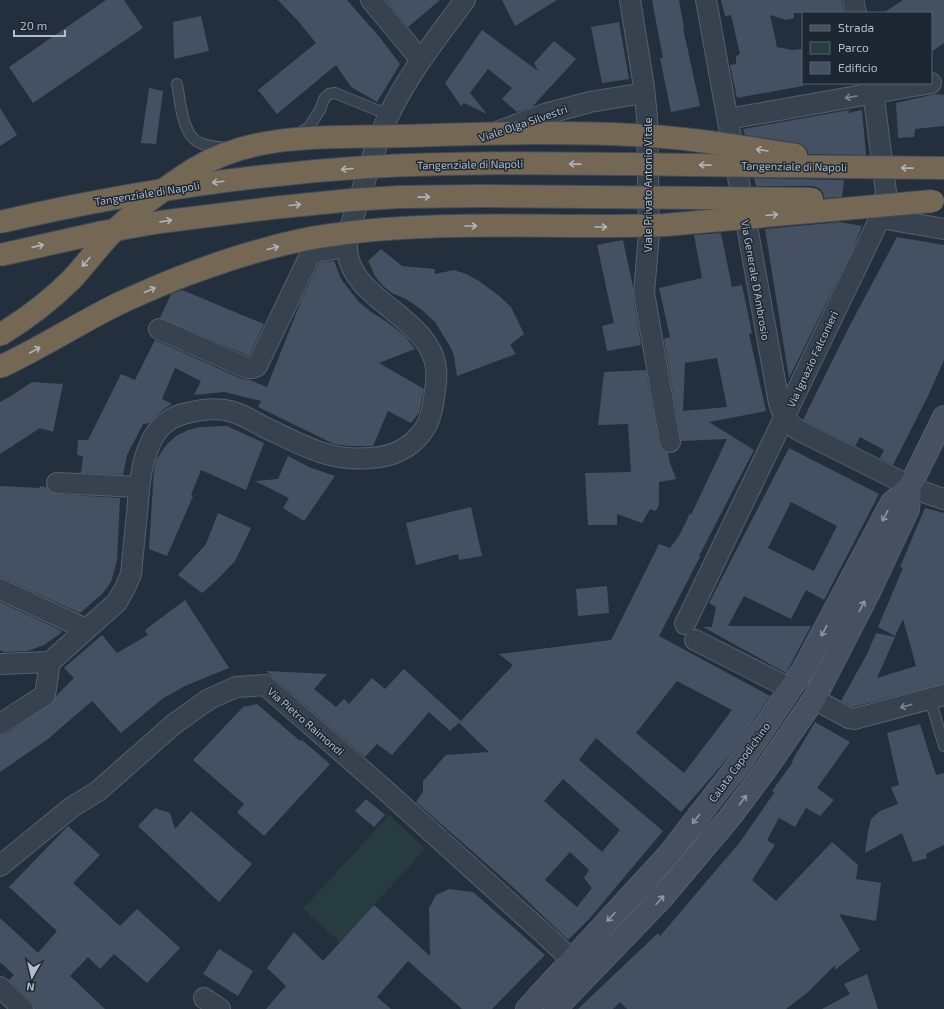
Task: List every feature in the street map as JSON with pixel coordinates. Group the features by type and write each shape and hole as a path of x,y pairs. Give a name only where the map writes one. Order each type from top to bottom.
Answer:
{"highway":[{"path":"0,335 24,320 56,294 72,279 110,236 133,214 158,194 194,169 214,158 257,144 278,140 438,135 528,133 631,134 698,140 870,167"},
{"name":"Tangenziale di Napoli","path":"0,222 90,202 209,183 282,174 368,167 526,163 944,168"},
{"path":"0,255 103,232 160,222 272,208 372,199 479,196 933,200 665,225 621,227 447,226 390,228 330,235 282,245 187,274 120,304 28,354 0,367"}],"main road":[{"name":"Calata Capodichino","path":"527,1009 669,854 742,760 803,670 891,504 910,486 944,417"},
{"name":"Calata Capodichino","path":"555,1009 661,899 730,817 766,769 814,699 870,590 908,509 910,486"},
{"path":"572,960 588,976"}],"street":[{"path":"371,0 421,60"},
{"path":"0,724 45,695 50,662 117,602 125,588 131,574 141,472 150,443 159,427 176,416 193,411 214,409 230,411 322,454 340,458 359,459 379,458 394,454 406,448 424,430 434,403 436,386 436,368 431,350 423,337 367,288 351,266 347,247 350,230 376,144 389,115 421,60 465,0"},
{"name":"Viale Privato Antonio Vitale","path":"630,0 647,117 649,234 644,293 670,442"},
{"name":"Via Generale D'Ambrosio","path":"706,0 779,404 784,419"},
{"path":"853,0 856,12"},
{"path":"932,83 944,81"},
{"path":"728,119 873,88 919,84"},
{"name":"Via Ignazio Falconieri","path":"790,688 690,632 784,419 880,218 886,192 873,88"},
{"name":"Viale Olga Silvestri","path":"376,144 471,141 545,114 590,102 644,93"},
{"path":"880,218 944,229"},
{"path":"159,329 247,368 252,368 256,366 310,253 347,247"},
{"path":"784,419 802,432 926,494 944,499"},
{"path":"57,483 139,488"},
{"path":"0,589 86,629"},
{"path":"0,664 50,662"},
{"name":"Via Pietro Raimondi","path":"0,866 72,807 98,791 174,724 209,699 236,687 265,685 384,789 572,960"},
{"path":"814,699 849,718 854,719 937,697"},
{"path":"0,987 23,1009"}],"lane":[{"path":"177,84 186,129 195,140 210,146 245,150 263,150 283,146 309,126 320,110 324,99 329,94 335,93 389,115"},
{"path":"937,697 944,746"}],"green space":[{"path":"389,815 425,849 340,942 303,909"}],"building":[{"path":"106,0 124,0 143,28 33,103 9,67"},
{"path":"278,0 347,0 381,39 400,64 377,102 351,87 336,65 277,114 258,90 316,43"},
{"path":"386,0 440,0 408,27"},
{"path":"502,0 557,0 515,26"},
{"path":"652,0 679,0 683,28 700,106 671,112 660,58 663,58"},
{"path":"721,0 841,0 844,12 794,13 794,18 786,20 770,15 777,47 792,50 802,49 803,86 737,98 730,65 736,64 736,56 740,54 731,15 725,16"},
{"path":"903,0 944,0 944,43 932,51 932,12 885,12"},
{"path":"201,16 209,51 174,59 173,22"},
{"path":"619,22 629,79 602,83 591,27"},
{"path":"482,30 538,71 534,63 554,41 576,59 532,107 517,112 502,99 512,88 488,69 470,93 487,114 464,103 461,106 445,83"},
{"path":"149,88 163,91 156,144 141,143"},
{"path":"935,94 944,95 944,126 915,129 914,137 898,138 896,103"},
{"path":"0,108 17,135 0,146"},
{"path":"849,110 848,113 862,110 866,155 808,154 804,146 798,143 745,135 743,129"},
{"path":"754,178 844,180 842,197 824,198 823,193 819,188 812,186 756,186"},
{"path":"840,222 862,226 852,251 789,378 765,229"},
{"path":"721,233 732,287 742,285 752,333 749,334 766,411 709,422 754,450 659,636 770,696 732,753 681,812 596,738 579,760 663,831 589,919 568,940 515,889 416,802 423,792 423,781 446,755 489,752 459,723 513,665 499,654 611,640 659,544 670,548 680,534 690,513 691,515 727,439 681,441 664,339 670,337 659,288 702,278 694,235","holes":["717,358 727,407 683,411 685,363","677,681 732,710 684,773 636,733","563,779 620,830 602,852 544,801","570,852 589,870 584,878 592,888 577,907 545,880"]},
{"path":"897,237 944,245 944,360 928,396 893,465 880,458 884,450 860,437 855,446 803,420 848,329"},
{"path":"623,240 633,287 641,345 607,351 602,326 614,323 597,245"},
{"path":"381,249 402,266 435,269 435,274 454,270 479,281 498,295 511,307 524,334 510,345 516,354 457,376 454,356 451,348 435,322 422,310 406,299 392,293 382,285 375,276 368,261"},
{"path":"334,261 341,279 358,301 405,336 415,349 379,363 424,389 419,413 411,423 388,411 373,446 349,446 334,444 258,407 261,401 224,392 194,395 201,381 175,368 162,399 172,404 161,411 149,423 143,424 127,455 123,475 81,473 83,456 77,455 78,440 88,440 121,374 135,380 155,340 242,379 250,380 267,387 301,301 319,263"},
{"path":"182,290 264,324 249,356 160,318 171,294"},
{"path":"646,370 659,444 661,450 668,453 676,479 659,482 659,504 656,511 650,509 642,523 617,514 617,525 588,525 585,473 631,472 628,424 598,425 604,372"},
{"path":"32,382 63,384 53,432 40,428 0,454 0,402"},
{"path":"227,426 264,443 246,490 201,470 191,495 193,496 167,556 149,549 154,469 156,460 167,444 176,436 188,430 200,427"},
{"path":"789,448 879,494 824,600 806,590 791,619 744,596 728,626 811,626 786,673 703,627 712,627 716,607 709,603","holes":["791,502 837,526 814,571 768,548"]},
{"path":"288,456 309,467 335,476 304,521 283,508 289,498 255,481 278,479"},
{"path":"0,486 40,488 40,486 46,487 50,492 56,494 120,498 117,560 111,582 102,594 80,613 0,578"},
{"path":"471,507 482,556 459,560 458,554 416,565 406,523"},
{"path":"925,508 944,513 944,684 853,707 841,701 867,654 876,633 895,637 877,678 916,666 903,619 895,636 878,627 903,568 900,567"},
{"path":"218,513 251,528 235,561 202,593 178,575 206,544"},
{"path":"607,586 609,613 578,616 576,589"},
{"path":"185,600 229,668 185,686 162,699 121,733 92,701 48,739 0,772 0,735 6,734 54,701 57,695 74,678 64,668 102,635 117,653 148,635 145,630"},
{"path":"0,602 62,632 44,645 28,651 4,652 0,650"},
{"path":"404,669 461,721 450,731 429,712 392,755 377,744 365,757 266,671 327,674 314,689 336,707 344,699 349,704 372,678 385,689"},
{"path":"257,704 300,741 302,740 330,764 264,836 237,812 244,804 193,760 243,707"},
{"path":"815,722 850,742 817,788 834,800 820,816 806,808 795,827 779,818 767,840 775,845 752,880 776,901 832,842 858,865 856,879 881,883 876,921 839,914 860,950 835,970 835,965 807,993 786,1009 627,1009 620,1002 613,1009 578,1009 658,933 660,936 740,842 774,793 772,791 793,762 792,761"},
{"path":"920,724 936,775 944,773 944,845 926,854 927,858 913,862 902,833 865,853 871,819 880,811 898,804 891,787 899,785 887,733"},
{"path":"366,799 385,815 374,827 355,811"},
{"path":"155,808 170,813 175,829 191,811 252,864 219,902 138,826"},
{"path":"68,826 100,855 73,883 120,926 137,909 180,948 147,983 114,954 100,969 88,957 70,976 105,1009 34,1009 34,1005 31,1001 9,980 14,975 0,962 0,918 38,953 57,931 9,887"},
{"path":"449,889 473,892 545,955 492,1009 462,1009 408,961 377,997 391,1009 266,1009 286,986 267,968 294,932 323,961 374,905 430,956 429,908 436,895"},
{"path":"219,949 253,971 238,996 203,974"},
{"path":"867,974 878,1009 822,1009 850,994 844,984"}]}
